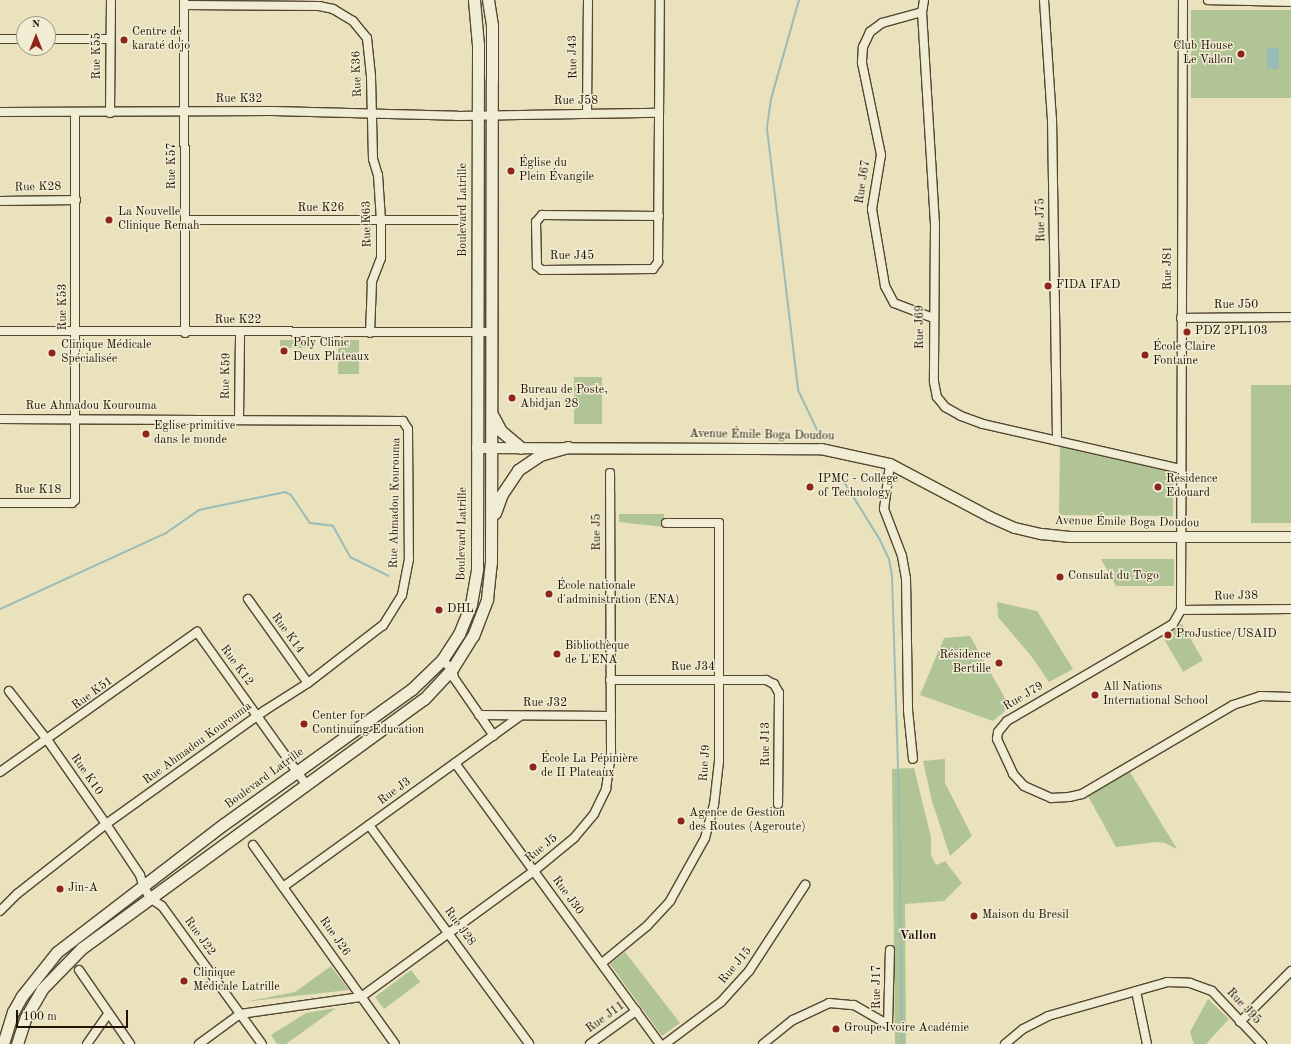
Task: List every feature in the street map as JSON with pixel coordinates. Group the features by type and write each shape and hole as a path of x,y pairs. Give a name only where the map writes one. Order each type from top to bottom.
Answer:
{"main road":[{"name":"Boulevard Latrille","path":"3,1044 13,1012 42,967 74,936 144,880 412,689 439,664 459,634 475,588 477,569 478,45 474,0"},
{"path":"17,1044 26,1018 53,976 82,948 156,898 306,784 424,699 451,675 473,636 487,599 492,521 492,25 488,0"},
{"path":"492,413 501,431 521,448"},
{"path":"492,521 502,494 518,470 540,455 568,447"}],"street":[{"name":"Rue K55","path":"110,113 111,0"},
{"name":"Rue J43","path":"587,114 588,0"},
{"name":"Rue J45","path":"659,216 542,215 536,222 537,266 542,270 653,269 658,262 659,216 660,0"},
{"name":"Rue J69","path":"924,0 922,12 935,224 933,318 934,382 937,398 946,407 960,416 983,424 1181,469"},
{"name":"Rue J75","path":"1044,0 1052,118 1057,440"},
{"name":"Rue J81","path":"1182,536 1181,318 1183,0"},
{"path":"1208,0 1291,2"},
{"name":"Rue K57","path":"184,3 186,220 185,333"},
{"name":"Rue K36","path":"184,3 319,6 338,11 353,21 370,44 371,114"},
{"name":"Rue J67","path":"922,12 882,23 870,32 863,47 862,62 881,155 872,209 885,286 894,303 933,318"},
{"path":"0,39 16,39"},
{"path":"56,39 110,39"},
{"name":"Rue K32","path":"0,112 477,115"},
{"name":"Rue K53","path":"75,113 75,500"},
{"name":"Rue J58","path":"477,115 659,113"},
{"name":"Rue K63","path":"370,333 372,282 381,258 379,181 373,160 371,114"},
{"name":"Rue K28","path":"0,201 76,200"},
{"name":"Rue K26","path":"186,220 457,220"},
{"name":"Rue J50","path":"1181,318 1291,317"},
{"name":"Rue K22","path":"0,331 185,333 492,332"},
{"name":"Rue K59","path":"239,419 240,333"},
{"name":"Rue Ahmadou Kourouma","path":"0,419 403,421 407,424 409,558 402,595 383,625 308,683 106,824 17,894 0,911"},
{"name":"Avenue Émile Boga Doudou","path":"477,448 568,447 821,449 890,464 951,497 1015,528 1070,537 1291,537"},
{"path":"890,464 884,509 902,556 906,578 908,710 913,759"},
{"name":"Rue J5","path":"199,1044 240,1014 362,997 534,871 574,838 601,802 609,774 611,716 610,473"},
{"name":"Rue K18","path":"0,503 72,503 75,500"},
{"name":"Rue J9","path":"602,963 648,926 670,901 705,838 714,805 719,761 719,523 666,523"},
{"path":"1181,610 1182,536"},
{"name":"Rue K14","path":"248,599 308,683"},
{"name":"Rue J38","path":"1181,610 1291,609"},
{"name":"Rue J79","path":"1181,610 1174,624 1002,725 997,739 1000,748 1013,774 1024,786 1051,798 1082,794 1233,705 1260,696 1291,697"},
{"name":"Rue K12","path":"197,632 306,784"},
{"name":"Rue K51","path":"0,772 48,741 197,632"},
{"path":"439,664 451,675 494,736"},
{"name":"Rue J34","path":"610,680 766,680 774,684"},
{"name":"Rue J13","path":"774,684 779,693 778,804"},
{"name":"Rue K10","path":"9,691 48,741 144,880"},
{"name":"Rue J32","path":"479,715 611,716"},
{"name":"Rue J3","path":"283,887 520,716"},
{"name":"Rue J30","path":"455,763 660,1044"},
{"name":"Rue J28","path":"369,825 528,1044"},
{"name":"Rue J26","path":"254,845 395,1044"},
{"name":"Rue J22","path":"144,880 262,1044"},
{"name":"Rue J15","path":"666,1044 721,1002 749,971 805,885"},
{"name":"Rue J17","path":"763,1044 792,1020 829,1003 854,1005 888,1025 890,950"},
{"path":"78,970 130,1044"},
{"path":"1240,1022 1291,972"},
{"name":"Rue J95","path":"1005,1044 1023,1029 1048,1016 1167,982 1190,983 1212,991 1262,1044"},
{"path":"1136,991 1147,1044"},
{"name":"Rue J11","path":"590,1044 636,1011"},
{"path":"87,1044 108,1014"}],"green space":[{"name":"Club House Le Vallon","path":"1191,10 1291,10 1291,98 1191,98"},
{"path":"280,340 314,340 314,348 280,348"},
{"path":"338,340 359,340 359,374 338,374"},
{"path":"574,377 602,377 602,424 574,424"},
{"path":"1251,385 1291,385 1291,523 1251,523"},
{"path":"1060,446 1173,471 1173,516 1059,515"},
{"path":"619,514 664,514 664,527 619,522"},
{"path":"1101,559 1174,559 1174,586 1116,586"},
{"path":"997,602 1037,611 1073,669 1049,682 1032,657 998,617"},
{"path":"1182,624 1203,660 1183,672 1162,636"},
{"path":"970,636 1010,707 993,721 920,695 944,638"},
{"path":"945,759 945,783 972,836 950,856 932,801 923,761"},
{"path":"914,768 931,837 931,855 936,865 945,861 962,883 944,901 905,904 906,1044 895,1044 892,769"},
{"path":"1130,772 1177,849 1165,843 1156,842 1116,847 1088,796"},
{"path":"625,952 680,1023 662,1036 610,964"},
{"path":"331,966 349,990 244,1002 295,992"},
{"path":"411,970 420,982 384,1009 375,997"},
{"path":"1208,999 1229,1019 1206,1044 1194,1044 1190,1032"},
{"path":"336,1008 286,1044 277,1044 271,1035 306,1013"}],"water":[{"path":"1267,48 1279,48 1279,69 1267,69"}],"waterway":[{"path":"799,0 771,99 767,129 798,390 818,432"},
{"path":"841,477 880,540 889,559 892,576 899,805 902,1044"},
{"path":"0,609 166,533 199,510 285,492 291,495 310,523 333,526 350,557 389,576"}],"place":[{"name":"Centre de karaté dojo","path":"124,40"},
{"name":"Club House Le Vallon","path":"1241,54"},
{"name":"Église du Plein Évangile","path":"511,171"},
{"name":"La Nouvelle Clinique Remah","path":"109,220"},
{"name":"FIDA IFAD","path":"1048,286"},
{"name":"PDZ 2PL103","path":"1187,332"},
{"name":"Poly Clinic Deux Plateaux","path":"284,351"},
{"name":"Clinique Médicale Spécialisée","path":"52,353"},
{"name":"École Claire Fontaine","path":"1145,355"},
{"name":"Bureau de Poste, Abidjan 28","path":"512,398"},
{"name":"Eglise primitive dans le monde","path":"146,434"},
{"name":"IPMC - College of Technology","path":"810,487"},
{"name":"Résidence Edouard","path":"1158,487"},
{"name":"Consulat du Togo","path":"1060,577"},
{"name":"École nationale d'administration (ENA)","path":"549,594"},
{"name":"DHL","path":"439,610"},
{"name":"ProJustice/USAID","path":"1168,635"},
{"name":"Bibliothèque de L'ENA","path":"557,654"},
{"name":"Résidence Bertille","path":"999,663"},
{"name":"All Nations International School","path":"1095,695"},
{"name":"Center for Continuing Education","path":"304,724"},
{"name":"École La Pépinière de II Plateaux","path":"533,767"},
{"name":"Agence de Gestion des Routes (Ageroute)","path":"681,821"},
{"name":"Jin-A","path":"60,889"},
{"name":"Maison du Bresil","path":"974,916"},
{"name":"Clinique Médicale Latrille","path":"184,981"},
{"name":"Groupe Ivoire Académie","path":"836,1029"}],"district":[{"name":"Vallon","path":"918,936"}]}
